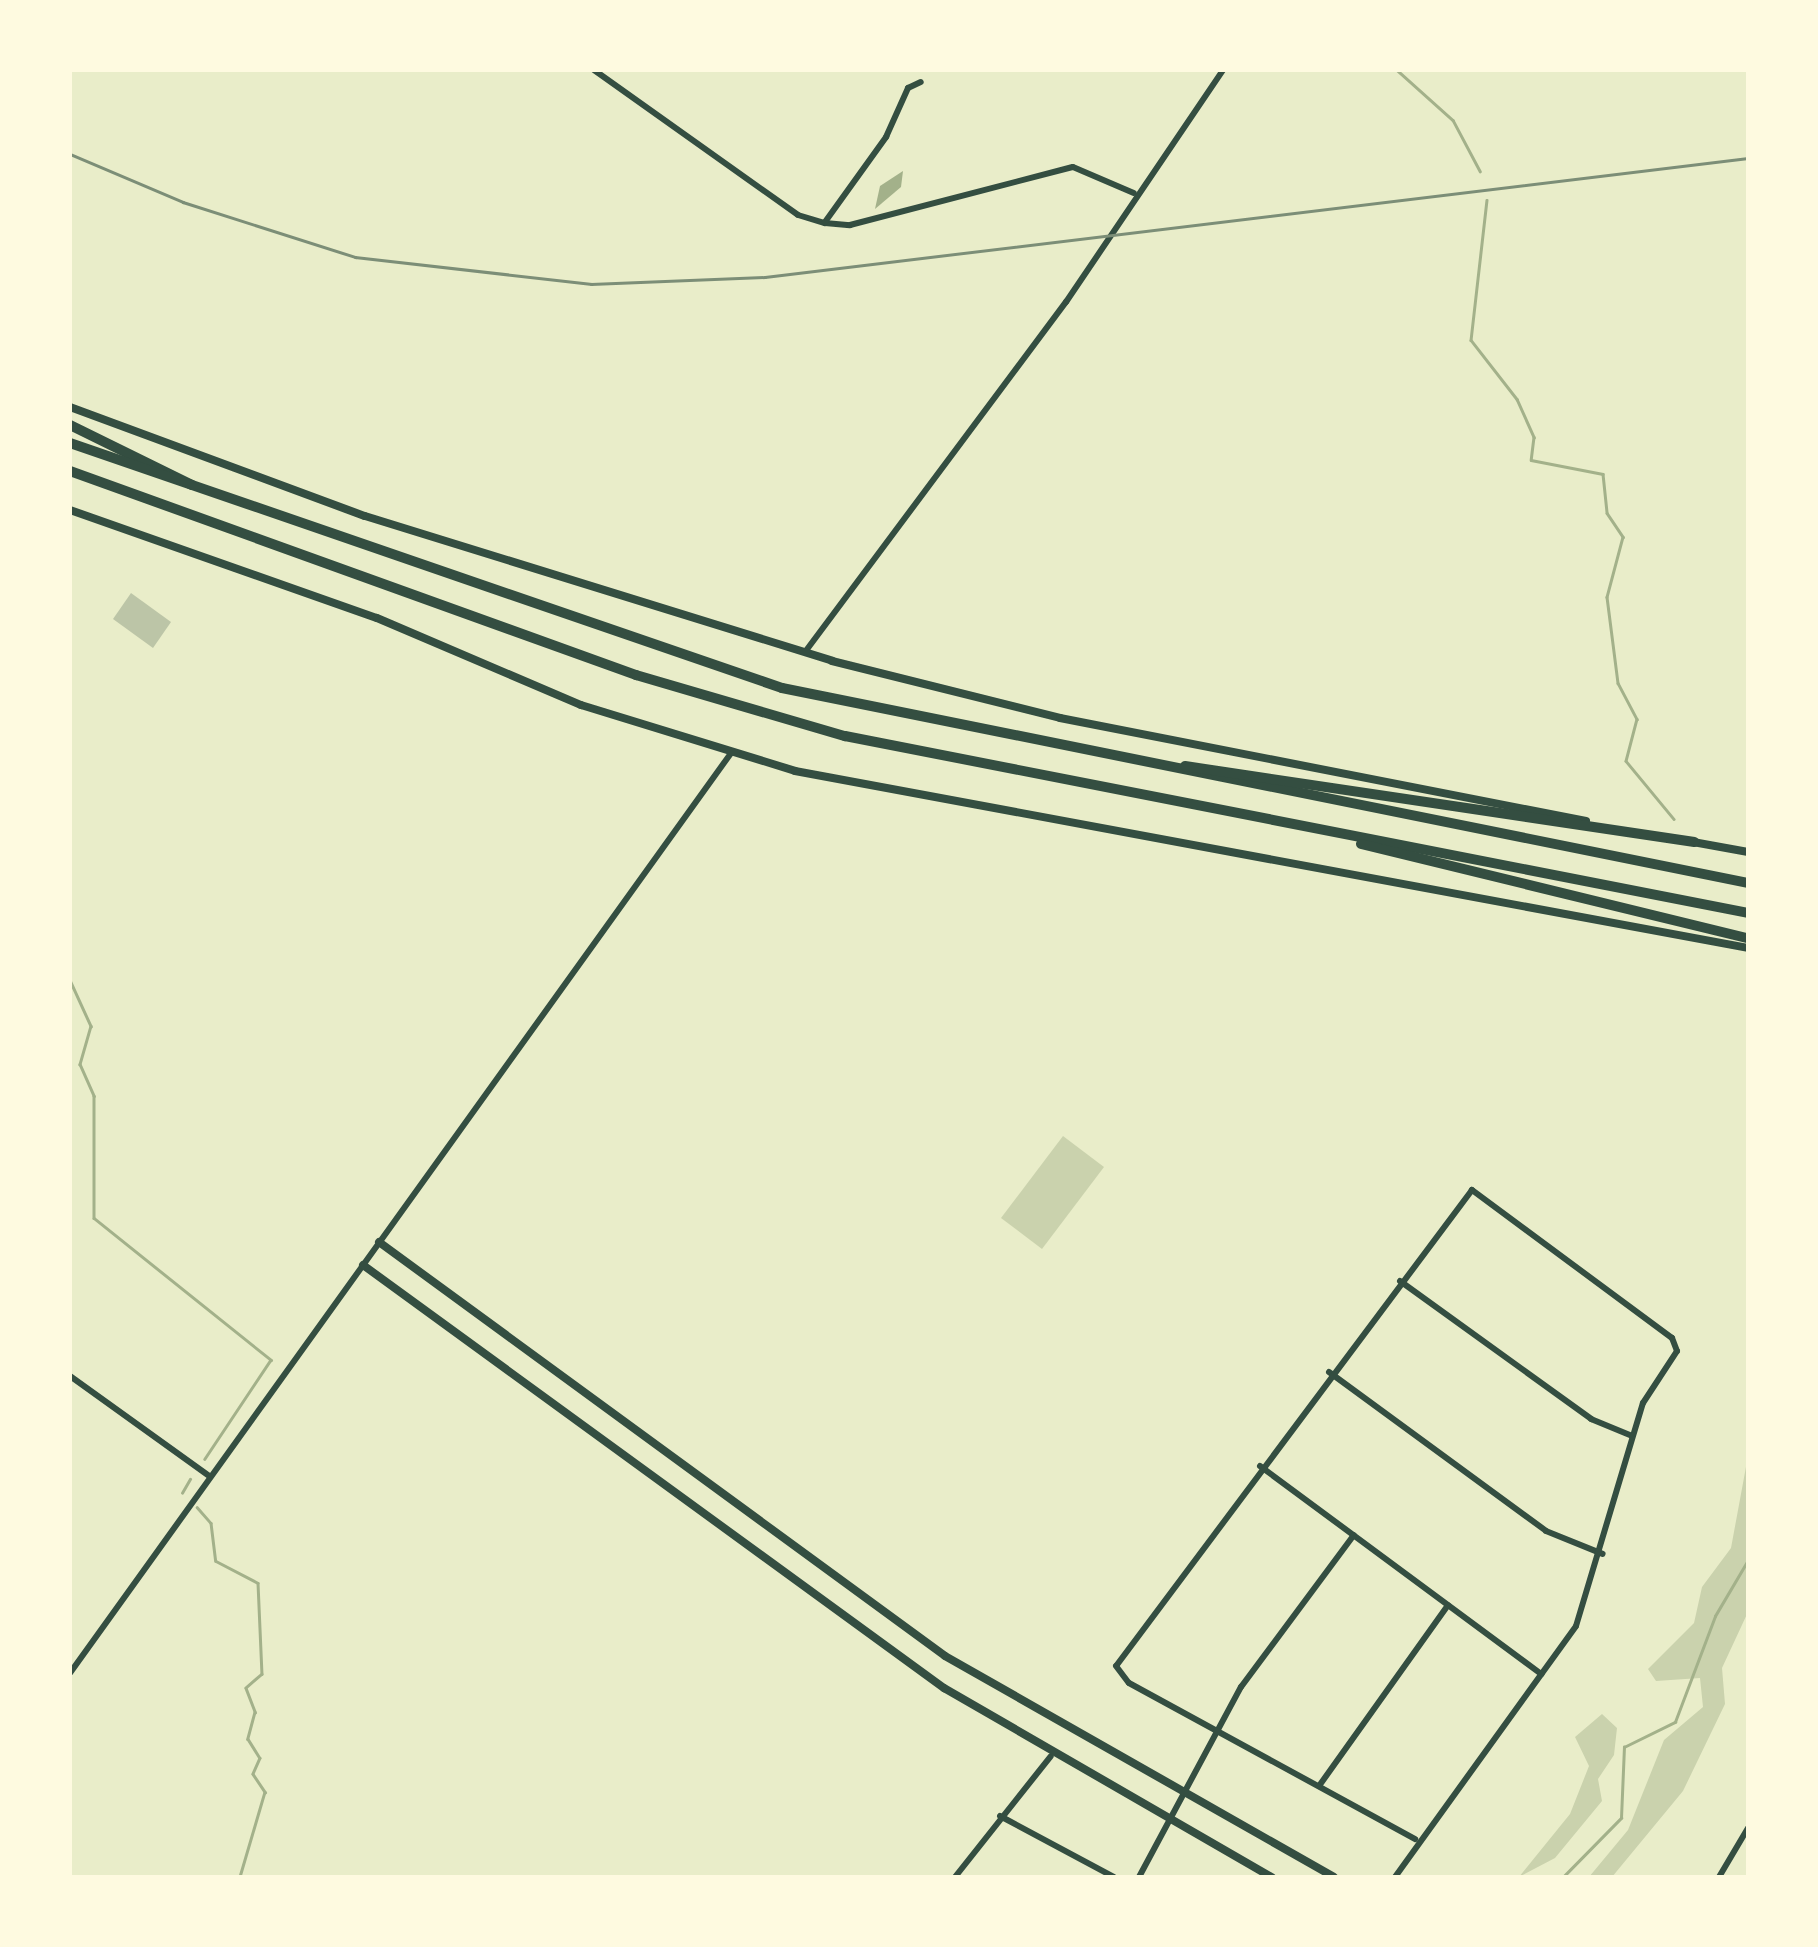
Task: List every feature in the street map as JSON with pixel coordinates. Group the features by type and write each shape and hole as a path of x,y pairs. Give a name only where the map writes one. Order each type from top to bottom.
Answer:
{"highway":[{"path":"70,426 201,491"},
{"path":"70,443 698,664 994,735 1748,883"},
{"path":"70,471 720,702 845,736 1748,913"},
{"path":"994,735 1694,842"},
{"path":"1308,828 1748,938"}],"main road":[{"path":"70,408 485,556 805,652 1060,718 1748,852"},
{"path":"70,510 378,618 582,705 731,753 930,800 1074,817 1748,948"},
{"path":"380,1242 945,1656 1182,1796 1334,1877"},
{"path":"362,1265 1051,1756 1272,1877"}],"street":[{"path":"594,70 798,214 825,223 850,225 1073,168 1134,193"},
{"path":"805,652 1066,302 1134,193 1223,70"},
{"path":"825,223 886,137 908,88 921,82"},
{"path":"70,1672 731,753"},
{"path":"1395,1877 1415,1839 1576,1626 1603,1554 1632,1436 1677,1346 1472,1190 1330,1372 1116,1666 1129,1684 1415,1839"},
{"path":"1400,1280 1584,1415 1632,1436"},
{"path":"1330,1372 1552,1535 1603,1554"},
{"path":"70,1376 209,1476"},
{"path":"1260,1466 1540,1674"},
{"path":"1139,1877 1216,1730 1354,1535"},
{"path":"1319,1786 1448,1605"},
{"path":"955,1877 1051,1756"},
{"path":"1000,1816 1114,1877"},
{"path":"1719,1877 1748,1828"}],"shaded area":[{"path":"903,171 901,187 875,209 880,186"},
{"path":"1063,1136 1104,1167 1042,1249 1001,1218"},
{"path":"1748,1456 1748,1612 1722,1668 1725,1704 1683,1791 1612,1877 1589,1877 1628,1830 1664,1740 1703,1707 1700,1678 1656,1681 1648,1669 1694,1623 1702,1587 1731,1548"},
{"path":"1602,1714 1617,1728 1614,1755 1598,1779 1602,1801 1555,1858 1519,1877 1570,1814 1589,1766 1575,1737"}],"building":[{"path":"131,593 171,622 153,648 113,619"}],"waterway":[{"path":"1397,70 1453,120 1480,171"},
{"path":"1487,200 1471,340 1517,399 1534,437 1531,460 1603,474 1607,513 1623,537 1607,597 1618,683 1637,719 1626,761 1674,819"},
{"path":"70,980 91,1026 80,1064 94,1096 94,1218 271,1360 205,1459"},
{"path":"182,1493 190,1479"},
{"path":"197,1507 211,1523 216,1561 258,1583 262,1674 246,1688 255,1712 248,1739 260,1758 253,1774 265,1792 240,1877"},
{"path":"1563,1877 1621,1818 1624,1747 1675,1722 1715,1616 1748,1560"}],"railway":[{"path":"70,154 183,202 355,257 591,284 765,277 1748,158"}]}
